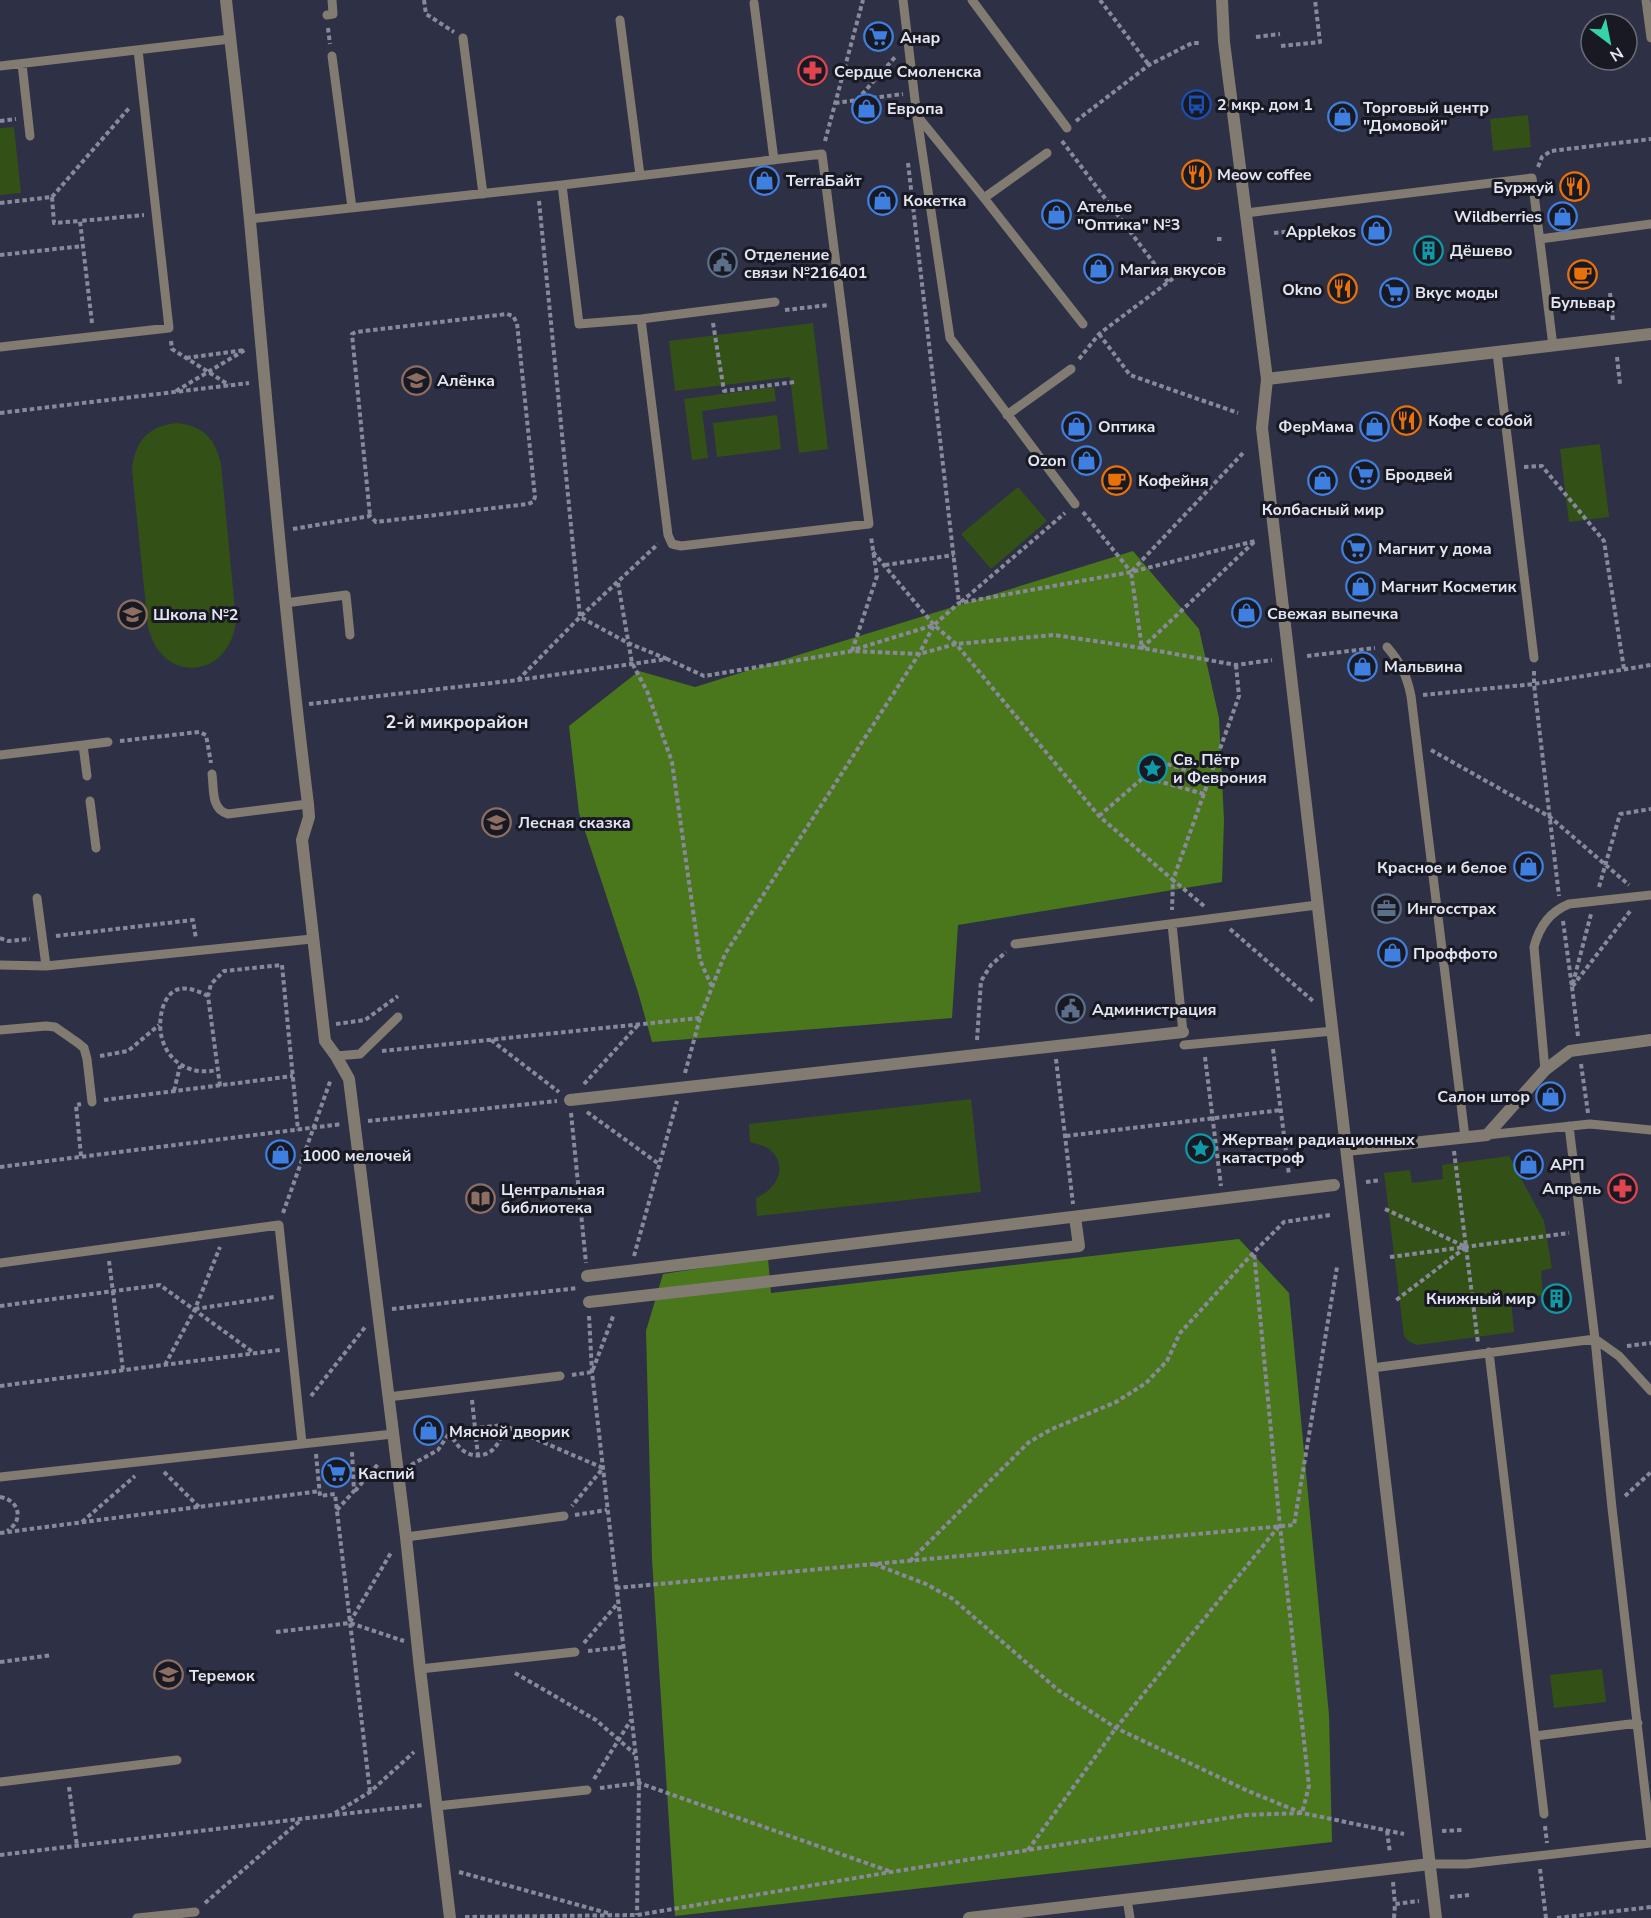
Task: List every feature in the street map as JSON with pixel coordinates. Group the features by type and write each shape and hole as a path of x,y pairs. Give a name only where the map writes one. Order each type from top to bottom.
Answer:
{"street":[{"path":"226,0 285,603 308,804 309,817 302,840 312,939 325,1041 349,1079 437,1806 456,1917"},
{"path":"1216,0 1222,20"},
{"path":"1222,0 1222,20 1267,379 1262,428 1436,1918"},
{"path":"1267,379 1651,334"},
{"path":"570,1100 1055,1047 1184,1039"},
{"path":"1347,1150 1487,1135 1545,1070 1570,1051 1651,1040"},
{"path":"587,1276 1334,1185"},
{"path":"589,1302 1079,1246 1075,1217"},
{"path":"969,1918 1430,1864"}],"lane":[{"path":"327,15 333,14 332,0"},
{"path":"903,0 917,117 950,338 1076,504"},
{"path":"972,0 1067,128"},
{"path":"1646,0 1651,38"},
{"path":"754,3 774,160"},
{"path":"620,20 639,175"},
{"path":"463,38 483,194"},
{"path":"0,66 230,39"},
{"path":"0,347 169,328 138,50"},
{"path":"332,56 352,208"},
{"path":"22,64 30,136"},
{"path":"917,117 1083,324"},
{"path":"984,198 1047,153"},
{"path":"249,219 822,154 869,524 681,546 672,544 668,535 641,320"},
{"path":"1246,213 1532,178 1553,346"},
{"path":"562,185 579,324 641,320 775,302"},
{"path":"1540,239 1651,224"},
{"path":"1497,352 1534,658"},
{"path":"1008,415 1071,369"},
{"path":"285,603 346,596 350,635"},
{"path":"1387,647 1398,659 1406,674 1411,696 1466,1137"},
{"path":"0,755 108,742"},
{"path":"83,745 87,776"},
{"path":"212,774 216,806 220,813 228,814 308,804"},
{"path":"90,801 96,848"},
{"path":"1545,1070 1534,947 1538,931 1561,907 1569,904 1646,895"},
{"path":"37,898 46,966"},
{"path":"1015,945 1317,905"},
{"path":"1172,924 1184,1039 1203,1044 1333,1031"},
{"path":"0,965 46,966 312,939"},
{"path":"336,1056 360,1054 398,1017"},
{"path":"0,1030 55,1027 84,1048 92,1102"},
{"path":"1487,1135 1590,1124 1651,1130"},
{"path":"1430,1864 1466,1864 1651,1843 1569,1126"},
{"path":"0,1263 279,1225 302,1443"},
{"path":"1372,1368 1484,1352 1595,1340 1619,1356 1651,1391"},
{"path":"1484,1352 1544,1814"},
{"path":"388,1397 560,1376"},
{"path":"0,1477 393,1434"},
{"path":"406,1537 564,1516"},
{"path":"420,1669 575,1652"},
{"path":"1535,1736 1638,1723"},
{"path":"0,1782 177,1760"},
{"path":"437,1806 587,1790"},
{"path":"1127,1899 1130,1918"},
{"path":"137,1918 195,1912"}],"path":[{"path":"424,0 426,14 463,38"},
{"path":"822,154 863,0"},
{"path":"1100,0 1149,64"},
{"path":"1281,46 1320,42 1315,0"},
{"path":"327,15 332,56"},
{"path":"1256,37 1280,34"},
{"path":"856,100 908,42"},
{"path":"1067,128 1149,64 1198,43"},
{"path":"897,55 897,65"},
{"path":"899,85 900,95"},
{"path":"0,202 52,197 143,93"},
{"path":"835,103 914,93"},
{"path":"1047,153 1060,137 1168,282"},
{"path":"1532,178 1542,157 1551,151 1651,139"},
{"path":"907,153 959,603"},
{"path":"538,188 580,617"},
{"path":"52,197 54,223 156,214"},
{"path":"80,221 93,336"},
{"path":"1274,233 1302,230"},
{"path":"0,255 83,246"},
{"path":"1071,369 1099,334 1179,274 1220,266"},
{"path":"1610,292 1613,321"},
{"path":"775,302 786,310 841,304"},
{"path":"711,310 724,391 795,382"},
{"path":"507,314 513,316 517,323 535,497 533,502 376,522 370,516 352,334 507,314"},
{"path":"1083,324 1099,334 1130,375 1238,413"},
{"path":"169,328 172,349 230,386"},
{"path":"174,392 245,350 186,357"},
{"path":"1617,357 1620,384"},
{"path":"0,413 249,383"},
{"path":"1131,572 1243,453"},
{"path":"1542,466 1604,541 1624,669"},
{"path":"630,1270 700,1018 724,954 919,654 934,625 1076,504 1131,572 1143,648"},
{"path":"278,531 370,516"},
{"path":"518,680 580,617 668,535"},
{"path":"959,603 1131,572 1255,542 1143,648"},
{"path":"852,651 877,576 873,552 934,625 956,644 1099,816 1331,1017"},
{"path":"885,565 954,555"},
{"path":"618,583 633,663 647,691 672,762 700,960 712,987"},
{"path":"580,617 628,643 704,676 852,651 934,625"},
{"path":"852,651 919,654 956,644 1054,635 1236,665 1272,660"},
{"path":"1307,656 1387,647"},
{"path":"1534,658 1534,684 1590,1124"},
{"path":"305,704 518,680 667,659"},
{"path":"1172,924 1173,880 1239,696 1236,665"},
{"path":"1411,696 1534,684 1651,665"},
{"path":"108,742 199,732 206,735 212,774"},
{"path":"1417,742 1550,817 1606,865 1646,895 1572,987"},
{"path":"1204,794 1144,777 1140,772 1141,765 1150,759 1210,777"},
{"path":"1099,816 1144,777"},
{"path":"1572,987 1620,814 1651,809"},
{"path":"0,938 8,941 193,920 198,952"},
{"path":"976,1055 981,981 991,964 1015,945"},
{"path":"219,1086 208,996 211,984 224,971 282,965 298,1130"},
{"path":"208,996 189,989 176,990 166,1000 159,1025 170,1055 180,1066 205,1073 218,1070"},
{"path":"323,1026 365,1020 398,996"},
{"path":"360,1054 700,1018"},
{"path":"364,1121 570,1100 639,1024"},
{"path":"87,1059 128,1051 159,1025"},
{"path":"1272,1037 1291,1191"},
{"path":"490,1040 659,1164"},
{"path":"1203,1044 1223,1199"},
{"path":"1055,1047 1075,1217"},
{"path":"174,1091 180,1066"},
{"path":"81,1156 76,1105 293,1076"},
{"path":"279,1225 331,1079"},
{"path":"299,1411 377,1311 588,1287 570,1100"},
{"path":"1066,1136 1281,1110"},
{"path":"0,1167 346,1124"},
{"path":"1452,1138 1466,1247 1484,1352"},
{"path":"1366,1182 1381,1180"},
{"path":"1385,1209 1466,1247"},
{"path":"910,1561 1029,1442 1052,1429 1116,1402 1146,1383 1167,1361 1180,1333 1284,1222 1330,1215"},
{"path":"165,1365 195,1309 226,1232"},
{"path":"1390,1257 1582,1232"},
{"path":"1395,1301 1466,1247"},
{"path":"107,1248 123,1370"},
{"path":"1254,1252 1280,1526 1309,1786 1302,1813"},
{"path":"616,1588 1294,1525 1337,1267"},
{"path":"0,1306 160,1285 254,1353"},
{"path":"195,1309 287,1295"},
{"path":"592,1372 619,1299"},
{"path":"589,1302 592,1372 639,1783 638,1915"},
{"path":"0,1386 293,1348"},
{"path":"560,1376 592,1372"},
{"path":"471,1387 478,1456"},
{"path":"450,1431 503,1425 603,1468"},
{"path":"450,1431 454,1443 460,1450 478,1456 498,1445 503,1425"},
{"path":"410,1466 438,1450 450,1431"},
{"path":"350,1438 354,1491"},
{"path":"314,1442 320,1496 335,1494 370,1792"},
{"path":"81,1522 153,1460 200,1507"},
{"path":"337,1511 379,1463"},
{"path":"564,1516 603,1468"},
{"path":"1612,1509 1651,1472"},
{"path":"1,1533 320,1491"},
{"path":"0,1497 10,1499 18,1511 18,1519 14,1526 9,1531 1,1533"},
{"path":"564,1516 607,1510"},
{"path":"1028,1850 1116,1728 1280,1526"},
{"path":"350,1623 388,1555 406,1537"},
{"path":"873,1564 926,1584 953,1599 1058,1690 1116,1728 1248,1791 1302,1813 1404,1834"},
{"path":"575,1652 618,1603"},
{"path":"276,1632 350,1623 418,1646"},
{"path":"575,1652 623,1647"},
{"path":"0,1662 52,1655"},
{"path":"495,1661 596,1720 635,1755"},
{"path":"587,1790 631,1720"},
{"path":"333,1815 370,1792 429,1740"},
{"path":"67,1774 77,1846"},
{"path":"587,1790 639,1783 891,1872"},
{"path":"0,1855 419,1805 437,1806"},
{"path":"456,1917 638,1915 1246,1815 1302,1813"},
{"path":"1544,1814 1546,1918"},
{"path":"195,1912 301,1819"},
{"path":"1442,1832 1462,1830"},
{"path":"1387,1831 1390,1853"},
{"path":"455,1871 615,1915"},
{"path":"1393,1881 1394,1918"},
{"path":"1450,1897 1469,1895"},
{"path":"1395,1904 1419,1901"},
{"path":"1557,1918 1651,1907"}],"green space":[{"path":"1528,115 1531,147 1493,151 1490,119"},
{"path":"14,127 21,193 0,195 0,128"},
{"path":"813,323 828,449 799,453 790,377 675,391 669,341"},
{"path":"774,387 776,401 702,411 708,458 692,460 684,399"},
{"path":"777,415 781,449 717,457 713,423"},
{"path":"177,423 194,427 207,435 215,447 221,464 236,620 231,640 222,654 209,664 195,668 180,666 167,659 155,645 148,626 132,470 136,451 145,437 158,428"},
{"path":"1600,444 1609,517 1569,522 1560,449"},
{"path":"1018,487 1047,521 991,569 961,534"},
{"path":"1133,551 1199,629 1219,718 1224,820 1222,882 958,925 952,1018 652,1042 638,992 579,813 569,726 639,671 695,687"},
{"path":"971,1099 981,1192 757,1216 756,1198 769,1189 778,1177 779,1163 769,1149 750,1142 749,1124"},
{"path":"1509,1156 1544,1221 1552,1268 1541,1271 1543,1295 1511,1301 1514,1332 1417,1345 1408,1341 1404,1336 1384,1173 1410,1170 1412,1183 1443,1179 1442,1165"},
{"path":"1239,1239 1289,1293 1329,1715 1332,1842 675,1916 652,1559 646,1331 663,1274 768,1258 771,1293"},
{"path":"1602,1669 1606,1702 1554,1708 1550,1675"}],"place":[{"name":"Анар","path":"879,37"},
{"name":"Сердце Смоленска","path":"813,71"},
{"name":"2 мкр. дом 1","path":"1196,104"},
{"name":"Европа","path":"866,108"},
{"name":"Торговый центр \"Домовой\"","path":"1342,116"},
{"name":"Meow coffee","path":"1196,174"},
{"name":"TerraБайт","path":"765,180"},
{"name":"Буржуй","path":"1575,187"},
{"name":"Кокетка","path":"882,200"},
{"name":"Ателье \"Оптика\" №3","path":"1056,215"},
{"name":"Wildberries","path":"1563,216"},
{"name":"Applekos","path":"1377,231"},
{"name":"Дёшево","path":"1429,250"},
{"name":"Отделение связи №216401","path":"723,263"},
{"name":"Магия вкусов","path":"1099,269"},
{"name":"Бульвар","path":"1583,274"},
{"name":"Okno","path":"1343,289"},
{"name":"Вкус моды","path":"1394,292"},
{"name":"Алёнка","path":"416,380"},
{"name":"Кофе с собой","path":"1407,420"},
{"name":"Оптика","path":"1077,426"},
{"name":"ФерМама","path":"1375,426"},
{"name":"Ozon","path":"1087,460"},
{"name":"Бродвей","path":"1364,474"},
{"name":"Кофейня","path":"1117,480"},
{"name":"Колбасный мир","path":"1323,481"},
{"name":"Магнит у дома","path":"1357,548"},
{"name":"Магнит Косметик","path":"1360,586"},
{"name":"Свежая выпечка","path":"1246,613"},
{"name":"Школа №2","path":"132,614"},
{"name":"Мальвина","path":"1363,666"},
{"name":"Св. Пётр и Феврония","path":"1152,768"},
{"name":"Лесная сказка","path":"497,822"},
{"name":"Красное и белое","path":"1528,867"},
{"name":"Ингосстрах","path":"1386,908"},
{"name":"Проффото","path":"1392,953"},
{"name":"Администрация","path":"1071,1009"},
{"name":"Салон штор","path":"1551,1096"},
{"name":"Жертвам радиационных катастроф","path":"1201,1148"},
{"name":"1000 мелочей","path":"281,1155"},
{"name":"АРП","path":"1529,1164"},
{"name":"Апрель","path":"1622,1188"},
{"name":"Центральная библиотека","path":"480,1198"},
{"name":"Книжный мир","path":"1557,1298"},
{"name":"Мясной дворик","path":"428,1431"},
{"name":"Каспий","path":"337,1473"},
{"name":"Теремок","path":"168,1675"}],"district":[{"name":"2-й микрорайон","path":"457,722"}]}
